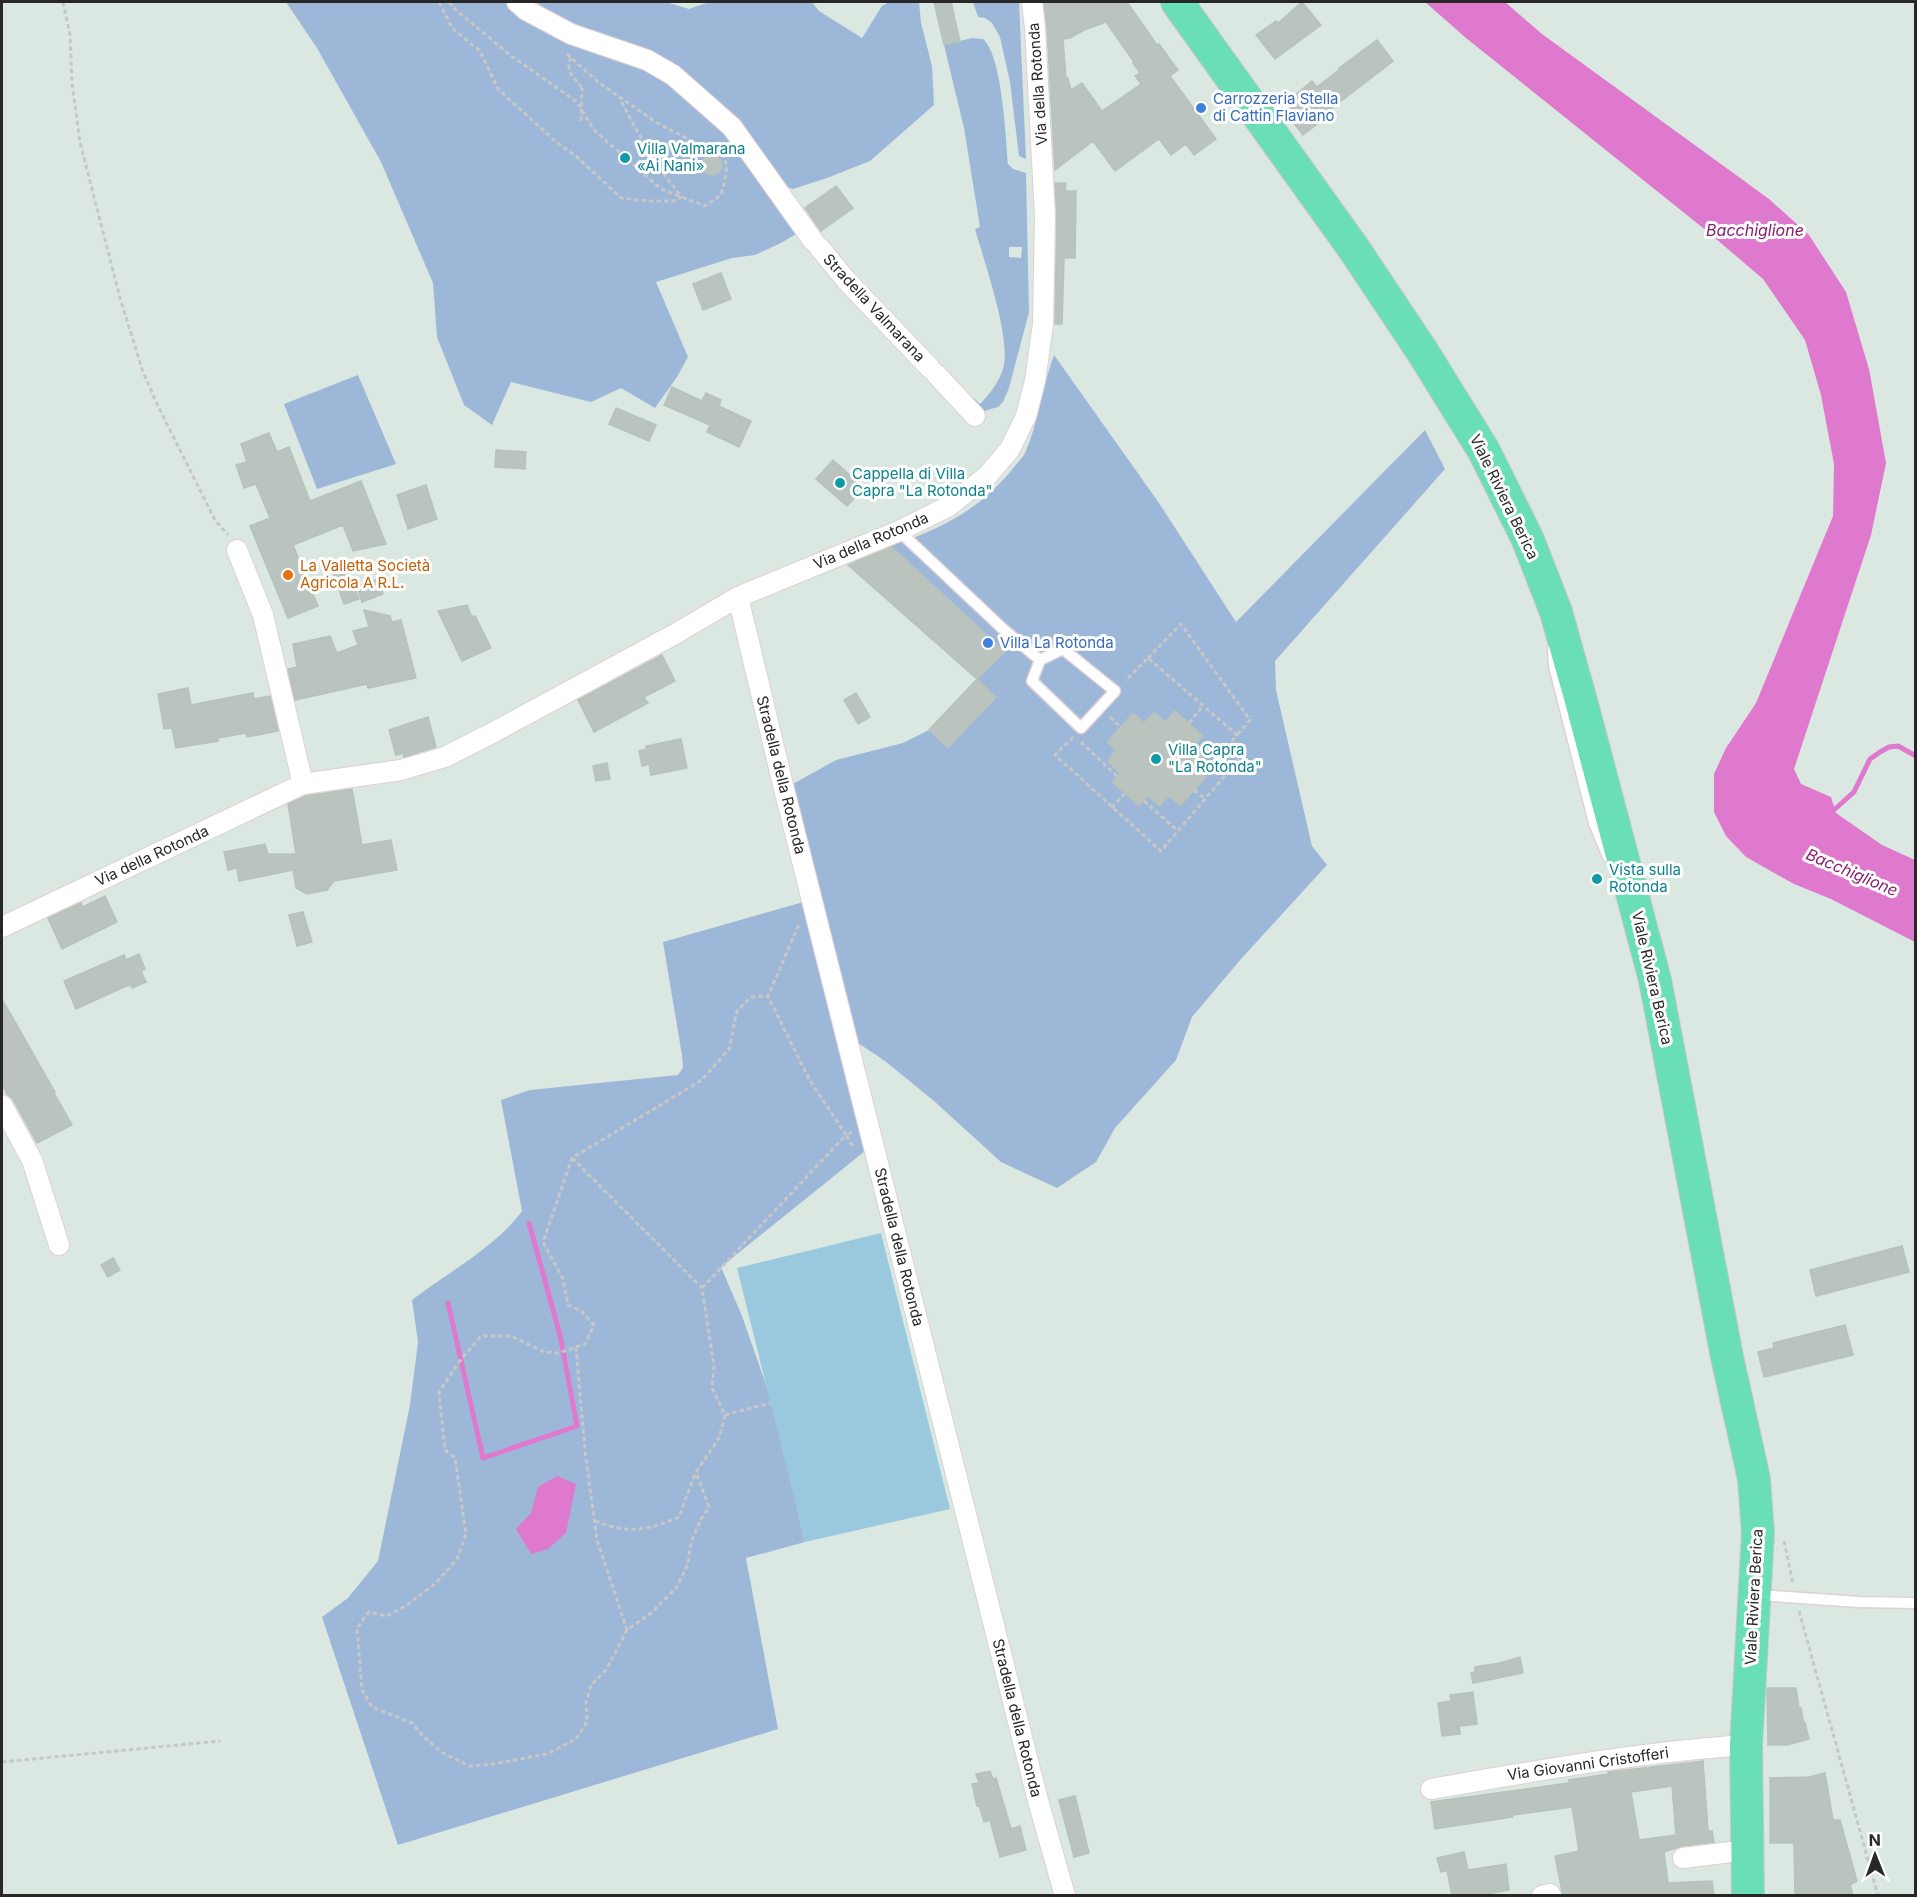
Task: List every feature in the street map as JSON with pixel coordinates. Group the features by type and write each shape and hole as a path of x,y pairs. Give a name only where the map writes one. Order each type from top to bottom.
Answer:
{"main road":[{"name":"Viale Riviera Berica","path":"1177,2 1353,249 1422,351 1484,451 1528,540 1549,595 1580,697 1655,980 1727,1357 1754,1479 1758,1533 1746,1745 1748,1896"}],"street":[{"name":"Stradella Valmarana","path":"517,2 526,10 571,34 647,60 674,75 732,127 816,245 846,280 975,416"},
{"name":"Via della Rotonda","path":"2,927 303,784 401,770 445,757 507,726 702,610 899,531 949,506 988,475 1010,449 1026,416 1035,381 1043,324 1046,216 1032,2"},
{"path":"237,550 263,615 303,784"},
{"name":"Stradella della Rotonda","path":"738,597 1037,1797 1065,1896"},
{"path":"2,1105 32,1160 59,1245"},
{"name":"Via Giovanni Cristofferi","path":"1431,1789 1556,1768 1705,1748 1746,1745"},
{"path":"1683,1858 1747,1850"},
{"path":"1542,1896 1550,1894 1551,1896"}],"lane":[{"path":"899,531 1040,660"},
{"path":"1549,595 1554,666 1594,823 1610,863"},
{"path":"1062,649 1115,691 1081,728 1032,681 1040,660 1062,649"},
{"path":"1618,883 1655,980"},
{"path":"1754,1594 1859,1602 1916,1603"}],"path":[{"path":"63,2 70,35 72,83 80,141 120,298 143,372 216,520 233,540 237,550"},
{"path":"439,2 452,28 480,51 498,89 555,141 578,157 621,198 673,201 682,197"},
{"path":"449,2 510,55 576,102 594,130 661,189 705,206 721,195 726,179 725,156 718,147 698,144 657,123 598,82 562,51"},
{"path":"572,58 568,64 571,74 582,88 581,121"},
{"path":"617,94 636,130 682,197"},
{"path":"1115,691 1181,624 1250,720 1225,749 1238,760 1161,851 1055,755 1074,735 1117,776"},
{"path":"1148,658 1237,735"},
{"path":"1189,723 1203,706"},
{"path":"1194,790 1205,799"},
{"path":"1112,808 1124,794"},
{"path":"1144,801 1178,831"},
{"path":"702,1288 846,1135 809,1079 768,996 798,925 817,918"},
{"path":"696,1473 709,1508 701,1519 691,1542 688,1564 677,1587 650,1614 627,1630 606,1670 591,1685 586,1702 587,1722 576,1740 547,1754 470,1766 441,1752 422,1736 412,1723 372,1707 362,1690 357,1628 369,1612 387,1616 436,1584 458,1559 466,1534 455,1458 445,1450 440,1392 459,1362 481,1336 511,1336 544,1352 563,1351 585,1344 594,1325 581,1311 568,1305 563,1279 543,1242 572,1158 702,1080 729,1049 737,1011 751,997 768,996"},
{"path":"572,1158 702,1288 714,1366 712,1388 724,1415 719,1438 696,1473 679,1516 654,1528 616,1530 595,1521"},
{"path":"576,1346 585,1451 597,1540 627,1630"},
{"path":"724,1415 770,1403"},
{"path":"2,1762 220,1740"}],"shaded area":[{"path":"286,2 505,2 520,16 646,63 731,133 798,233 755,255 732,258 656,282 688,357 655,408 621,388 591,402 511,382 492,425 464,405 437,337 433,283 381,162 317,48"},
{"path":"541,2 666,2 689,9 709,2 812,2 819,11 862,38 882,6 889,2 919,2 921,23 932,66 934,105 870,161 793,189 770,180 673,75 526,10"},
{"path":"973,2 1019,2 1026,159 1019,156 1010,82 1000,37 992,23 985,18 978,17"},
{"path":"972,38 983,39 989,48 999,79 1008,164 1013,169 1026,173 1029,312 1009,388 1003,402 998,407 984,411 973,400 974,398 980,404 999,379 1005,356 1004,339 996,300 975,229 980,227 964,128 944,45","holes":["1009,247 1022,247 1021,258 1009,257"]},
{"path":"1054,355 1159,503 1236,622 1425,430 1445,469 1275,661 1276,690 1312,846 1327,865 1241,959 1192,1017 1176,1060 1115,1128 1096,1162 1057,1188 1001,1162 934,1101 885,1061 846,1035 784,789 836,760 903,743 929,730 948,748 996,698 977,679 1005,651 891,546 926,533 956,518 984,498 1011,471 1024,455 1030,441"},
{"path":"358,375 396,464 317,489 284,404"},
{"path":"807,901 870,1147 721,1267 742,1316 772,1402 805,1542 746,1558 778,1729 398,1845 322,1617 348,1598 378,1561 410,1405 418,1342 412,1300 486,1247 512,1224 522,1211 501,1100 530,1090 678,1075 683,1068 682,1055 663,942"},
{"path":"881,1233 950,1509 805,1542 737,1268"}],"water":[{"name":"Bacchiglione","path":"1425,2 1505,2 1542,34 1769,199 1809,235 1846,292 1869,369 1886,463 1871,535 1794,769 1801,784 1831,797 1836,813 1882,845 1915,860 1915,942 1831,899 1794,884 1746,857 1726,836 1714,812 1714,774 1726,748 1756,703 1833,516 1834,464 1821,395 1805,340 1763,279 1708,232 1466,38"},
{"path":"557,1476 576,1484 566,1533 548,1549 531,1554 516,1529 531,1513 538,1487"}],"building":[{"path":"934,2 951,2 960,42 944,45"},
{"path":"1044,2 1127,2 1178,70 1170,76 1216,139 1194,155 1186,144 1171,155 1159,139 1115,171 1093,141 1055,170","holes":["1106,22 1140,73 1135,76 1141,84 1102,111 1082,83 1071,90 1068,78 1066,79 1063,39"]},
{"path":"1302,2 1321,25 1275,59 1256,35 1276,21 1278,23"},
{"path":"1377,40 1393,61 1327,112 1329,115 1303,135 1281,107 1312,81 1317,87"},
{"path":"712,155 719,158 722,165 719,172 712,175 705,172 702,165 705,158"},
{"path":"1055,183 1066,183 1065,191 1076,191 1075,258 1064,258 1062,324 1055,324 1057,216"},
{"path":"836,186 853,208 821,231 805,208"},
{"path":"721,273 731,299 703,310 693,284"},
{"path":"672,387 702,401 706,393 721,400 719,406 751,421 739,447 707,432 710,425 664,405"},
{"path":"616,408 656,425 649,441 609,424"},
{"path":"269,433 277,452 289,447 310,501 361,481 386,544 353,551 343,525 293,545 318,606 288,618 250,526 270,518 256,484 244,488 236,465 247,462 241,444"},
{"path":"496,450 526,452 525,469 495,467"},
{"name":"Cappella di Villa Capra \"La Rotonda\"","path":"833,460 864,488 847,506 816,479"},
{"path":"426,485 437,519 408,529 397,495"},
{"path":"892,547 1005,652 977,679 848,565"},
{"path":"344,559 359,599 344,604 330,564"},
{"path":"378,579 383,594 362,602 357,586"},
{"path":"467,605 491,648 462,661 438,611"},
{"path":"364,610 390,616 392,622 401,620 416,678 368,688 367,684 295,700 288,669 297,667 293,644 330,636 337,653 358,645 353,631 369,627"},
{"path":"662,655 675,681 644,697 648,703 594,732 578,700"},
{"path":"977,679 996,697 948,748 929,730"},
{"path":"188,688 191,705 253,693 254,699 270,696 278,731 247,737 246,733 218,738 218,741 176,748 172,728 164,729 158,694"},
{"path":"856,693 870,717 858,724 844,700"},
{"name":"Villa Capra \"La Rotonda\"","path":"1175,711 1203,736 1194,746 1206,756 1196,768 1206,777 1180,806 1169,796 1159,806 1148,796 1139,806 1112,782 1120,773 1108,762 1115,749 1107,742 1133,713 1144,723 1154,712 1165,722"},
{"path":"428,717 436,747 404,757 403,753 396,755 389,730"},
{"path":"681,739 687,768 651,775 649,764 642,766 639,751 646,749 646,746"},
{"path":"607,763 610,779 596,781 593,766"},
{"path":"352,789 362,845 391,840 397,870 334,881 327,890 307,894 296,888 293,870 239,881 237,868 228,870 224,852 265,844 268,854 296,854 288,804 306,796"},
{"path":"105,896 117,922 62,949 48,918 81,903 83,907"},
{"path":"303,912 312,942 297,946 289,915"},
{"path":"139,954 145,969 141,971 146,982 132,988 131,985 124,987 76,1009 64,981 124,955 126,960"},
{"path":"2,999 72,1125 37,1143 13,1099 7,1094 2,1084"},
{"path":"1902,1246 1909,1272 1816,1296 1810,1270"},
{"path":"113,1258 120,1270 108,1277 101,1265"},
{"path":"1845,1325 1853,1355 1764,1377 1758,1352 1774,1348 1773,1343"},
{"path":"1520,1657 1523,1673 1473,1683 1471,1673 1475,1672 1475,1667"},
{"path":"1767,1688 1796,1688 1799,1708 1801,1708 1809,1739 1787,1745 1768,1745"},
{"path":"1473,1692 1477,1724 1459,1726 1460,1734 1442,1736 1438,1703 1451,1701 1450,1695"},
{"path":"1703,1761 1708,1831 1712,1831 1714,1842 1682,1846 1664,1852 1668,1883 1712,1881 1714,1896 1563,1896 1555,1856 1579,1851 1572,1807 1435,1829 1431,1802 1569,1783 1569,1780 1609,1774 1608,1772","holes":["1672,1786 1676,1835 1639,1840 1631,1792"]},
{"path":"990,1771 993,1779 996,1778 1011,1829 1020,1826 1026,1850 1000,1857 990,1820 984,1822 979,1805 977,1806 972,1784 979,1783 976,1774"},
{"path":"1825,1773 1833,1820 1840,1820 1857,1881 1850,1885 1853,1896 1795,1896 1794,1843 1770,1843 1770,1778 1809,1777"},
{"path":"1075,1796 1089,1853 1074,1857 1059,1800"},
{"path":"1464,1852 1468,1870 1506,1864 1509,1890 1478,1896 1452,1896 1447,1870 1441,1872 1437,1858"}],"waterway":[{"path":"1835,809 1854,792 1870,759 1880,752 1889,747 1898,746 1916,756"},
{"path":"448,1303 483,1458 577,1426 560,1335 529,1223"}],"place":[{"name":"Carrozzeria Stella di Cattin Flaviano","path":"1201,108"},
{"name":"Villa Valmarana «Ai Nani»","path":"625,158"},
{"name":"Cappella di Villa Capra \"La Rotonda\"","path":"840,483"},
{"name":"La Valletta Società Agricola A R.L.","path":"288,575"},
{"name":"Villa La Rotonda","path":"988,643"},
{"name":"Villa Capra \"La Rotonda\"","path":"1156,759"},
{"name":"Vista sulla Rotonda","path":"1597,879"}]}
